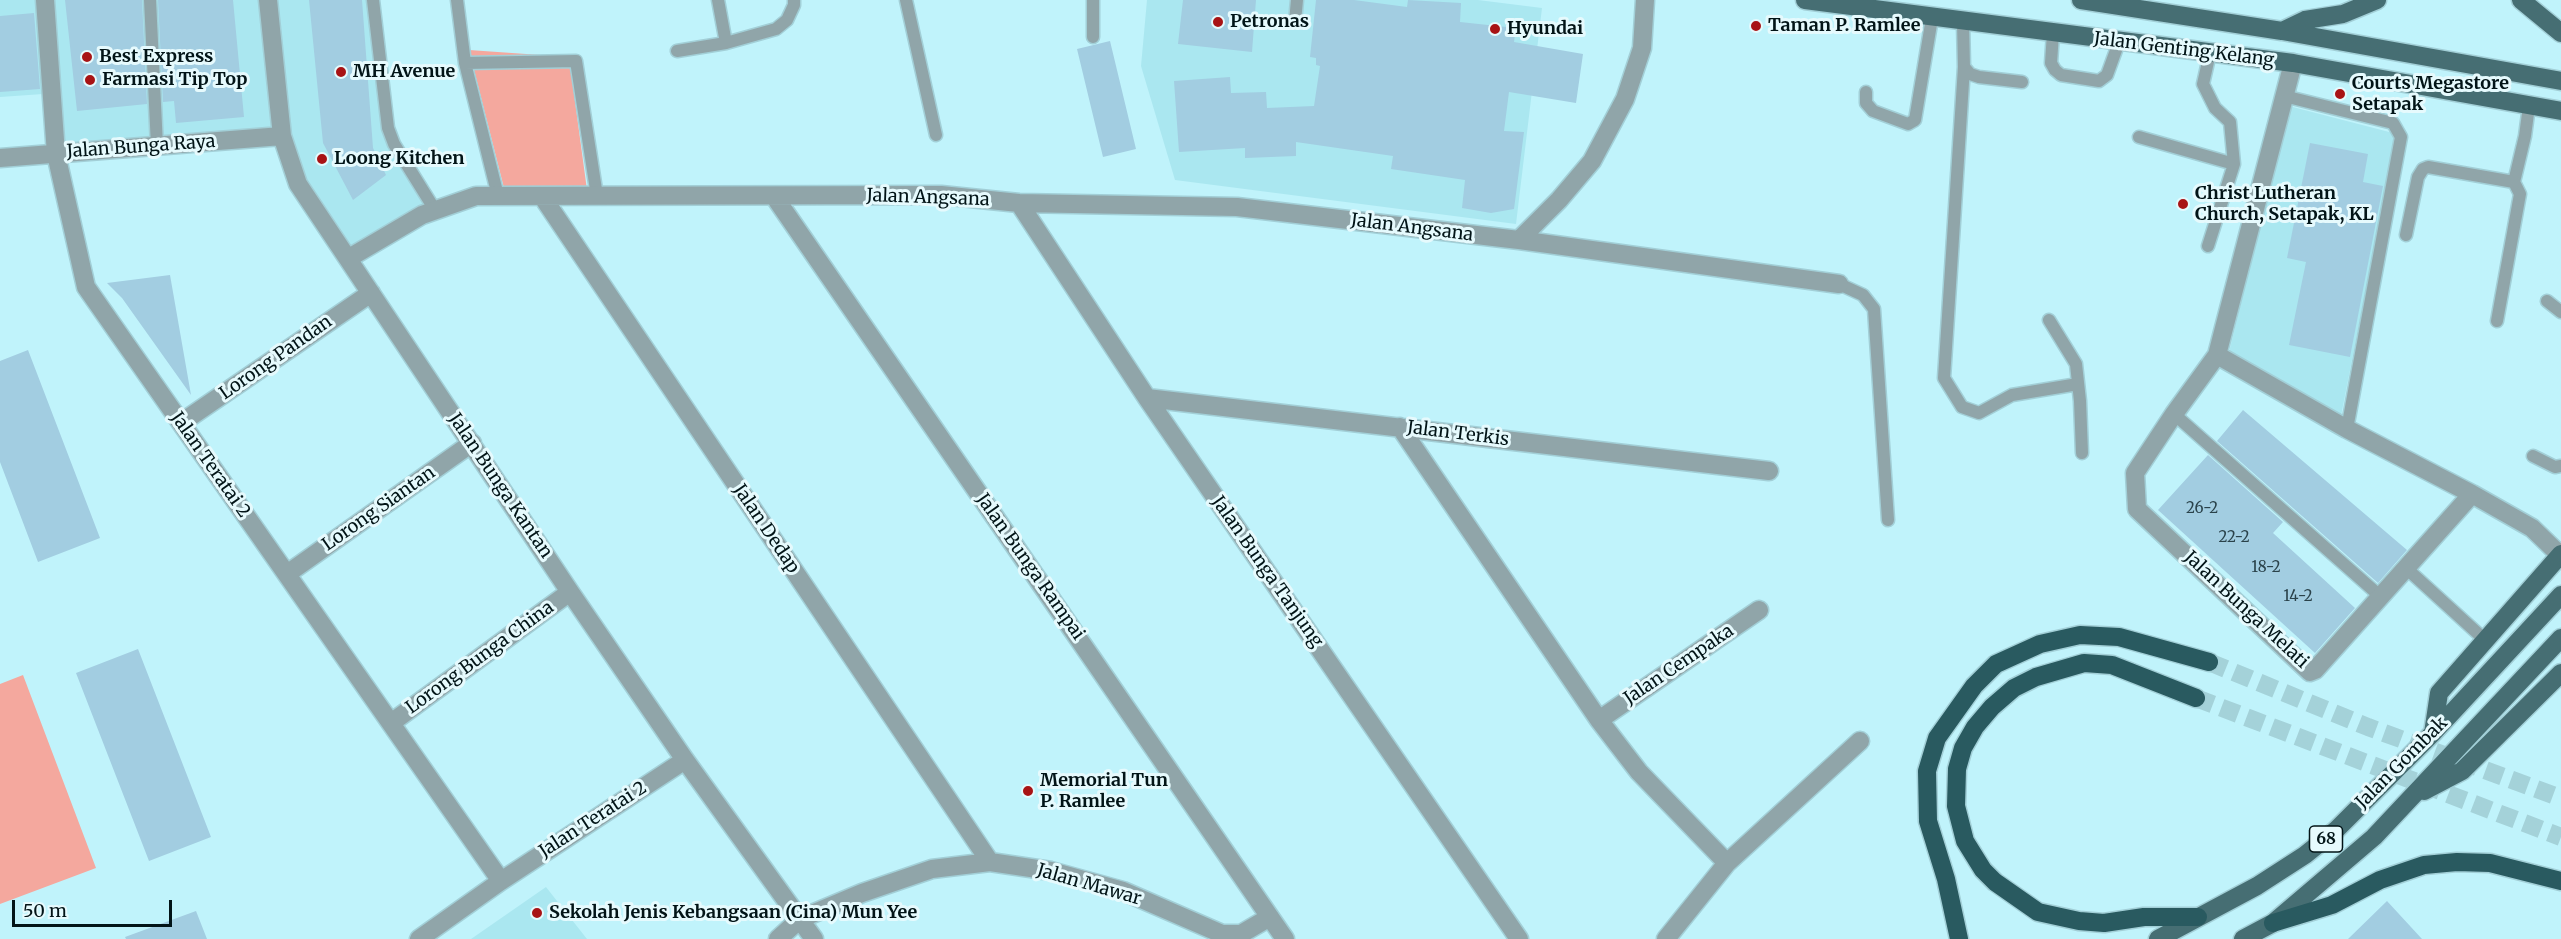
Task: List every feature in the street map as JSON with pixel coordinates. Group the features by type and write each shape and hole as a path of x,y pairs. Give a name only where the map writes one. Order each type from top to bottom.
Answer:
{"highway":[{"path":"1959,939 1946,879 1928,821 1927,771 1937,738 1974,686 1996,664 2040,644 2080,635 2120,637 2209,662"},
{"path":"2196,698 2112,665 2084,663 2036,677 2014,688 1992,707 1975,727 1963,748 1957,769 1956,807 1965,841 1983,870 1995,882 2038,912 2079,921 2104,922 2144,917 2198,917"},
{"path":"2273,923 2332,905 2380,880 2424,865 2457,862 2490,863 2561,881"}],"main road":[{"name":"Jalan Genting Kelang","path":"1805,0 2293,63 2561,111"},
{"name":"Jalan Genting Kelang","path":"2081,0 2282,31 2561,81"},
{"path":"2282,31 2305,20 2343,14 2377,0"},
{"path":"2521,0 2561,33"},
{"path":"2433,733 2439,693 2561,554"},
{"name":"Jalan Gombak","path":"2158,939 2257,886 2305,855 2336,830 2433,733 2561,595"},
{"name":"Jalan Gombak","path":"2243,939 2273,923 2374,837 2561,638"},
{"path":"2410,799 2462,771 2561,673"}],"street":[{"name":"Jalan Teratai 2","path":"45,0 56,154 86,287 501,881"},
{"name":"Jalan Bunga Kantan","path":"268,0 282,136 298,184 570,592 685,760 814,939"},
{"path":"1519,240 1559,200 1592,160 1625,99 1642,48 1645,0"},
{"name":"Jalan Bunga Melati","path":"2293,63 2217,355 2135,473 2137,509 2310,672 2315,670 2472,494"},
{"name":"Jalan Bunga Raya","path":"0,158 282,136"},
{"name":"Jalan Angsana","path":"349,258 422,215 476,196 941,195 1019,203 1237,207 1519,240 1839,284"},
{"name":"Jalan Dedap","path":"542,196 990,862"},
{"name":"Jalan Bunga Rampai","path":"774,196 1285,939"},
{"name":"Jalan Bunga Tanjung","path":"1019,203 1147,398 1520,939"},
{"name":"Lorong Pandan","path":"181,423 371,293"},
{"path":"2217,355 2347,429 2532,528 2561,554"},
{"name":"Jalan Terkis","path":"1147,398 1769,471"},
{"path":"1400,427 1599,720 1638,772 1727,863"},
{"name":"Lorong Siantan","path":"287,574 472,443"},
{"name":"Lorong Bunga China","path":"391,723 570,592"},
{"name":"Jalan Cempaka","path":"1599,720 1760,610"},
{"path":"1666,939 1727,863 1860,741"},
{"name":"Jalan Teratai 2","path":"419,939 501,881 685,760"},
{"name":"Jalan Mawar","path":"778,939 800,919 862,892 932,869 990,862 1051,871 1123,891 1222,933 1241,934 1270,917"}],"lane":[{"path":"150,0 157,146"},
{"path":"373,0 388,128 394,144 435,210"},
{"path":"458,0 465,63 498,196"},
{"path":"718,0 726,43"},
{"path":"677,51 726,43 776,29 787,20 794,0"},
{"path":"906,0 936,135"},
{"path":"1093,0 1093,37"},
{"path":"1295,22 1297,0"},
{"path":"1866,92 1866,103 1873,111 1908,124 1915,120 1932,18"},
{"path":"1963,22 1964,66 1944,378 1962,407 1979,413 2012,395 2078,384"},
{"path":"2053,33 2051,63 2055,70 2061,75 2099,81 2107,75 2119,42"},
{"path":"2208,246 2234,164 2230,123 2215,108 2203,84 2210,53"},
{"path":"465,63 576,61 597,196"},
{"path":"1964,66 1970,74 1978,77 2022,82"},
{"path":"2284,96 2393,123 2401,137 2347,429"},
{"path":"2497,321 2520,194 2514,182 2525,136 2529,106"},
{"path":"2139,137 2234,164"},
{"path":"2406,235 2418,177 2423,169 2428,167 2514,182"},
{"path":"1839,284 1863,295 1874,309 1888,520"},
{"path":"2547,301 2561,312"},
{"path":"2049,320 2076,364 2082,453"},
{"path":"2174,414 2381,597"},
{"path":"2533,456 2555,467 2561,466"},
{"path":"2406,568 2485,640"}],"shaded area":[{"path":"0,0 37,0 43,94 0,97"},
{"path":"53,0 261,0 273,129 64,145"},
{"name":"MH Avenue","path":"277,0 368,0 382,126 390,147 424,204 350,247 305,180 291,137"},
{"path":"1147,0 1478,0 1542,8 1516,224 1175,180 1141,66"},
{"path":"469,50 569,57 587,190 504,188"},
{"path":"2289,106 2393,133 2396,137 2341,416 2229,352"},
{"path":"23,675 96,868 0,904 0,684"},
{"name":"Sekolah Jenis Kebangsaan (Cina) Mun Yee","path":"546,887 587,939 471,939"}],"building":[{"path":"65,0 142,0 147,104 77,111"},
{"path":"158,0 233,0 244,117 176,123 174,101 163,102"},
{"name":"MH Avenue","path":"309,0 362,0 373,148 386,175 353,200 323,143"},
{"name":"Petronas","path":"1183,0 1256,0 1252,52 1178,44"},
{"path":"1316,0 1354,0 1407,7 1408,0 1461,3 1460,22 1516,28 1514,42 1583,54 1576,103 1509,92 1504,131 1524,132 1514,209 1491,213 1462,208 1465,180 1391,169 1393,156 1296,142 1296,156 1245,158 1245,148 1179,152 1174,81 1230,77 1231,93 1266,92 1267,108 1314,106 1320,66 1316,65 1316,58 1310,57"},
{"path":"34,13 40,89 0,92 0,16"},
{"path":"1110,41 1136,149 1103,157 1077,49"},
{"path":"2310,143 2368,154 2363,182 2383,186 2350,357 2289,345 2306,262 2287,258"},
{"path":"170,275 191,395 122,298 107,283"},
{"path":"28,350 100,538 38,562 0,462 0,361"},
{"path":"2243,410 2407,550 2378,583 2217,441"},
{"path":"2208,455 2283,522 2273,533 2355,608 2315,653 2158,510"},
{"path":"138,649 211,837 149,861 76,673"},
{"path":"2387,901 2422,939 2348,939"},
{"path":"196,911 207,939 126,939 125,937"}],"tunnel":[{"path":"2209,662 2368,727 2561,798"},
{"path":"2196,698 2561,837"}],"place":[{"name":"Petronas","path":"1218,22"},
{"name":"Taman P. Ramlee","path":"1756,26"},
{"name":"Hyundai","path":"1495,29"},
{"name":"Best Express","path":"87,57"},
{"name":"MH Avenue","path":"341,72"},
{"name":"Farmasi Tip Top","path":"90,80"},
{"name":"Courts Megastore Setapak","path":"2340,94"},
{"name":"Loong Kitchen","path":"322,159"},
{"name":"Christ Lutheran Church, Setapak, KL","path":"2183,204"},
{"name":"Memorial Tun P. Ramlee","path":"1028,791"},
{"name":"Sekolah Jenis Kebangsaan (Cina) Mun Yee","path":"537,913"}]}
